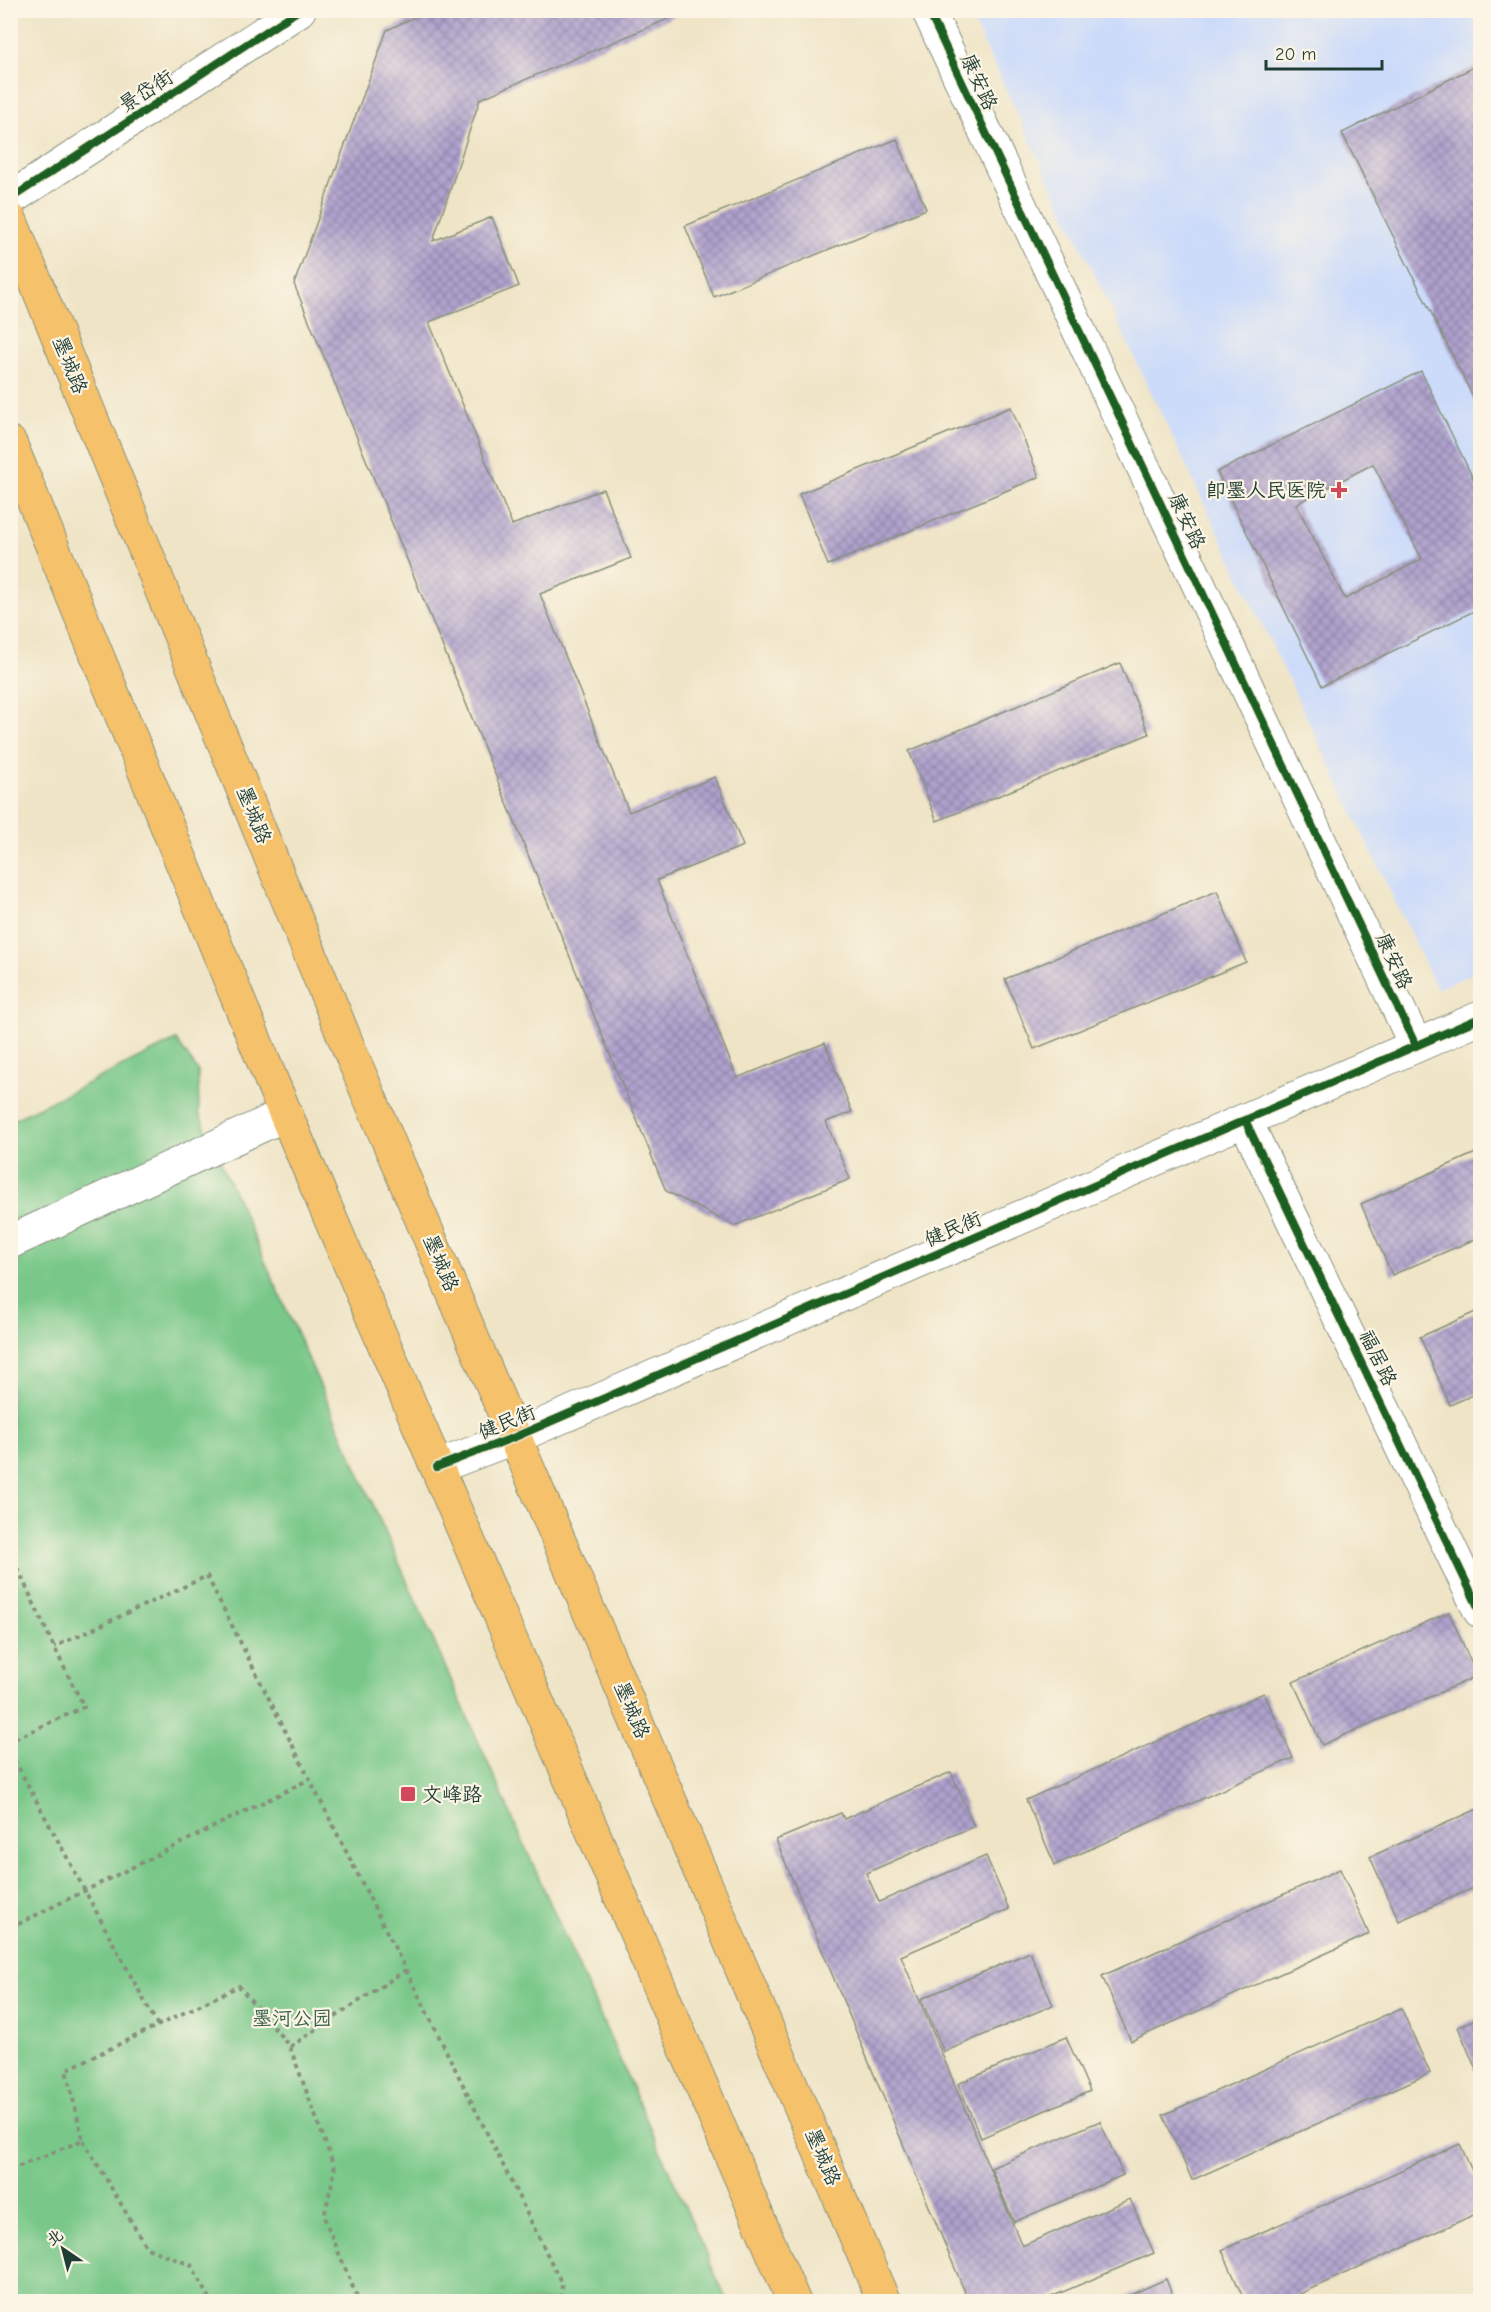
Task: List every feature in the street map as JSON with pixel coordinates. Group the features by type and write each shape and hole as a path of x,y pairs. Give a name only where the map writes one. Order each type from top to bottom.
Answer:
{"main road":[{"name":"墨城路","path":"10,219 349,1049 884,2301"},
{"path":"10,443 286,1114 794,2301"}],"street":[{"name":"景岱街","path":"10,199 299,10"},
{"name":"康安路","path":"927,10 1416,1046"},
{"name":"健民街","path":"437,1467 515,1437 1480,1018"},
{"path":"10,1242 286,1114"},
{"name":"福居路","path":"1245,1120 1480,1611"}],"path":[{"path":"10,1552 84,1707 10,1741"},
{"path":"54,1647 207,1576 562,2284 561,2301"},
{"path":"10,1752 158,2026"},
{"path":"10,1928 310,1779"},
{"path":"290,2047 406,1970"},
{"path":"212,2301 191,2265 147,2248 83,2139 66,2070 239,1986 290,2047 335,2169 324,2217 359,2301"},
{"path":"10,2170 83,2139"},
{"path":"10,2297 13,2301"}],"shaded area":[{"name":"即墨人民医院","path":"968,11 1480,11 1480,970 1437,989"}],"green space":[{"name":"墨河公园","path":"176,1040 198,1071 199,1113 727,2301 11,2302 11,1121"}],"building":[{"path":"430,10 689,10 480,99 433,241 492,217 519,286 429,322 512,525 603,489 631,558 540,594 629,812 715,777 743,846 657,880 737,1078 825,1043 852,1112 826,1122 850,1179 734,1226 666,1191 294,284 387,30"},
{"path":"1480,64 1480,411 1342,133"},
{"path":"897,139 926,209 714,297 685,226"},
{"path":"1421,371 1480,493 1480,608 1322,686 1217,472","holes":["1373,464 1422,559 1345,599 1296,504"]},
{"path":"1011,407 1039,477 828,565 799,494"},
{"path":"1120,663 1149,734 937,821 909,751"},
{"path":"1217,891 1246,962 1034,1049 1005,979"},
{"path":"1480,1151 1480,1237 1392,1275 1361,1204"},
{"path":"1480,1310 1480,1392 1450,1405 1420,1337"},
{"path":"1449,1612 1477,1676 1322,1745 1293,1682"},
{"path":"1264,1693 1293,1758 1055,1865 1026,1800"},
{"path":"951,1772 974,1826 866,1873 879,1902 986,1856 1009,1909 901,1956 1022,2246 1130,2199 1154,2253 1044,2300 1045,2302 969,2302 776,1840 841,1813 844,1819"},
{"path":"1480,1808 1480,1885 1399,1921 1370,1857"},
{"path":"1340,1869 1369,1934 1131,2041 1102,1976"},
{"path":"1030,1952 1053,2005 944,2052 921,1999"},
{"path":"1401,2008 1430,2073 1192,2180 1163,2115"},
{"path":"1480,2017 1480,2079 1458,2027"},
{"path":"1066,2037 1090,2091 981,2138 958,2084"},
{"path":"1100,2121 1123,2175 1014,2222 991,2168"},
{"path":"1460,2144 1480,2189 1480,2212 1282,2302 1245,2302 1222,2250"},
{"path":"1166,2279 1175,2302 1114,2302"}],"cycle path":[{"path":"10,199 299,10"},
{"path":"928,10 1416,1046"},
{"path":"437,1467 515,1437 1480,1018"},
{"path":"1245,1120 1480,1611"}],"place":[{"name":"即墨人民医院","path":"1339,490"},
{"name":"文峰路","path":"408,1794"}]}
